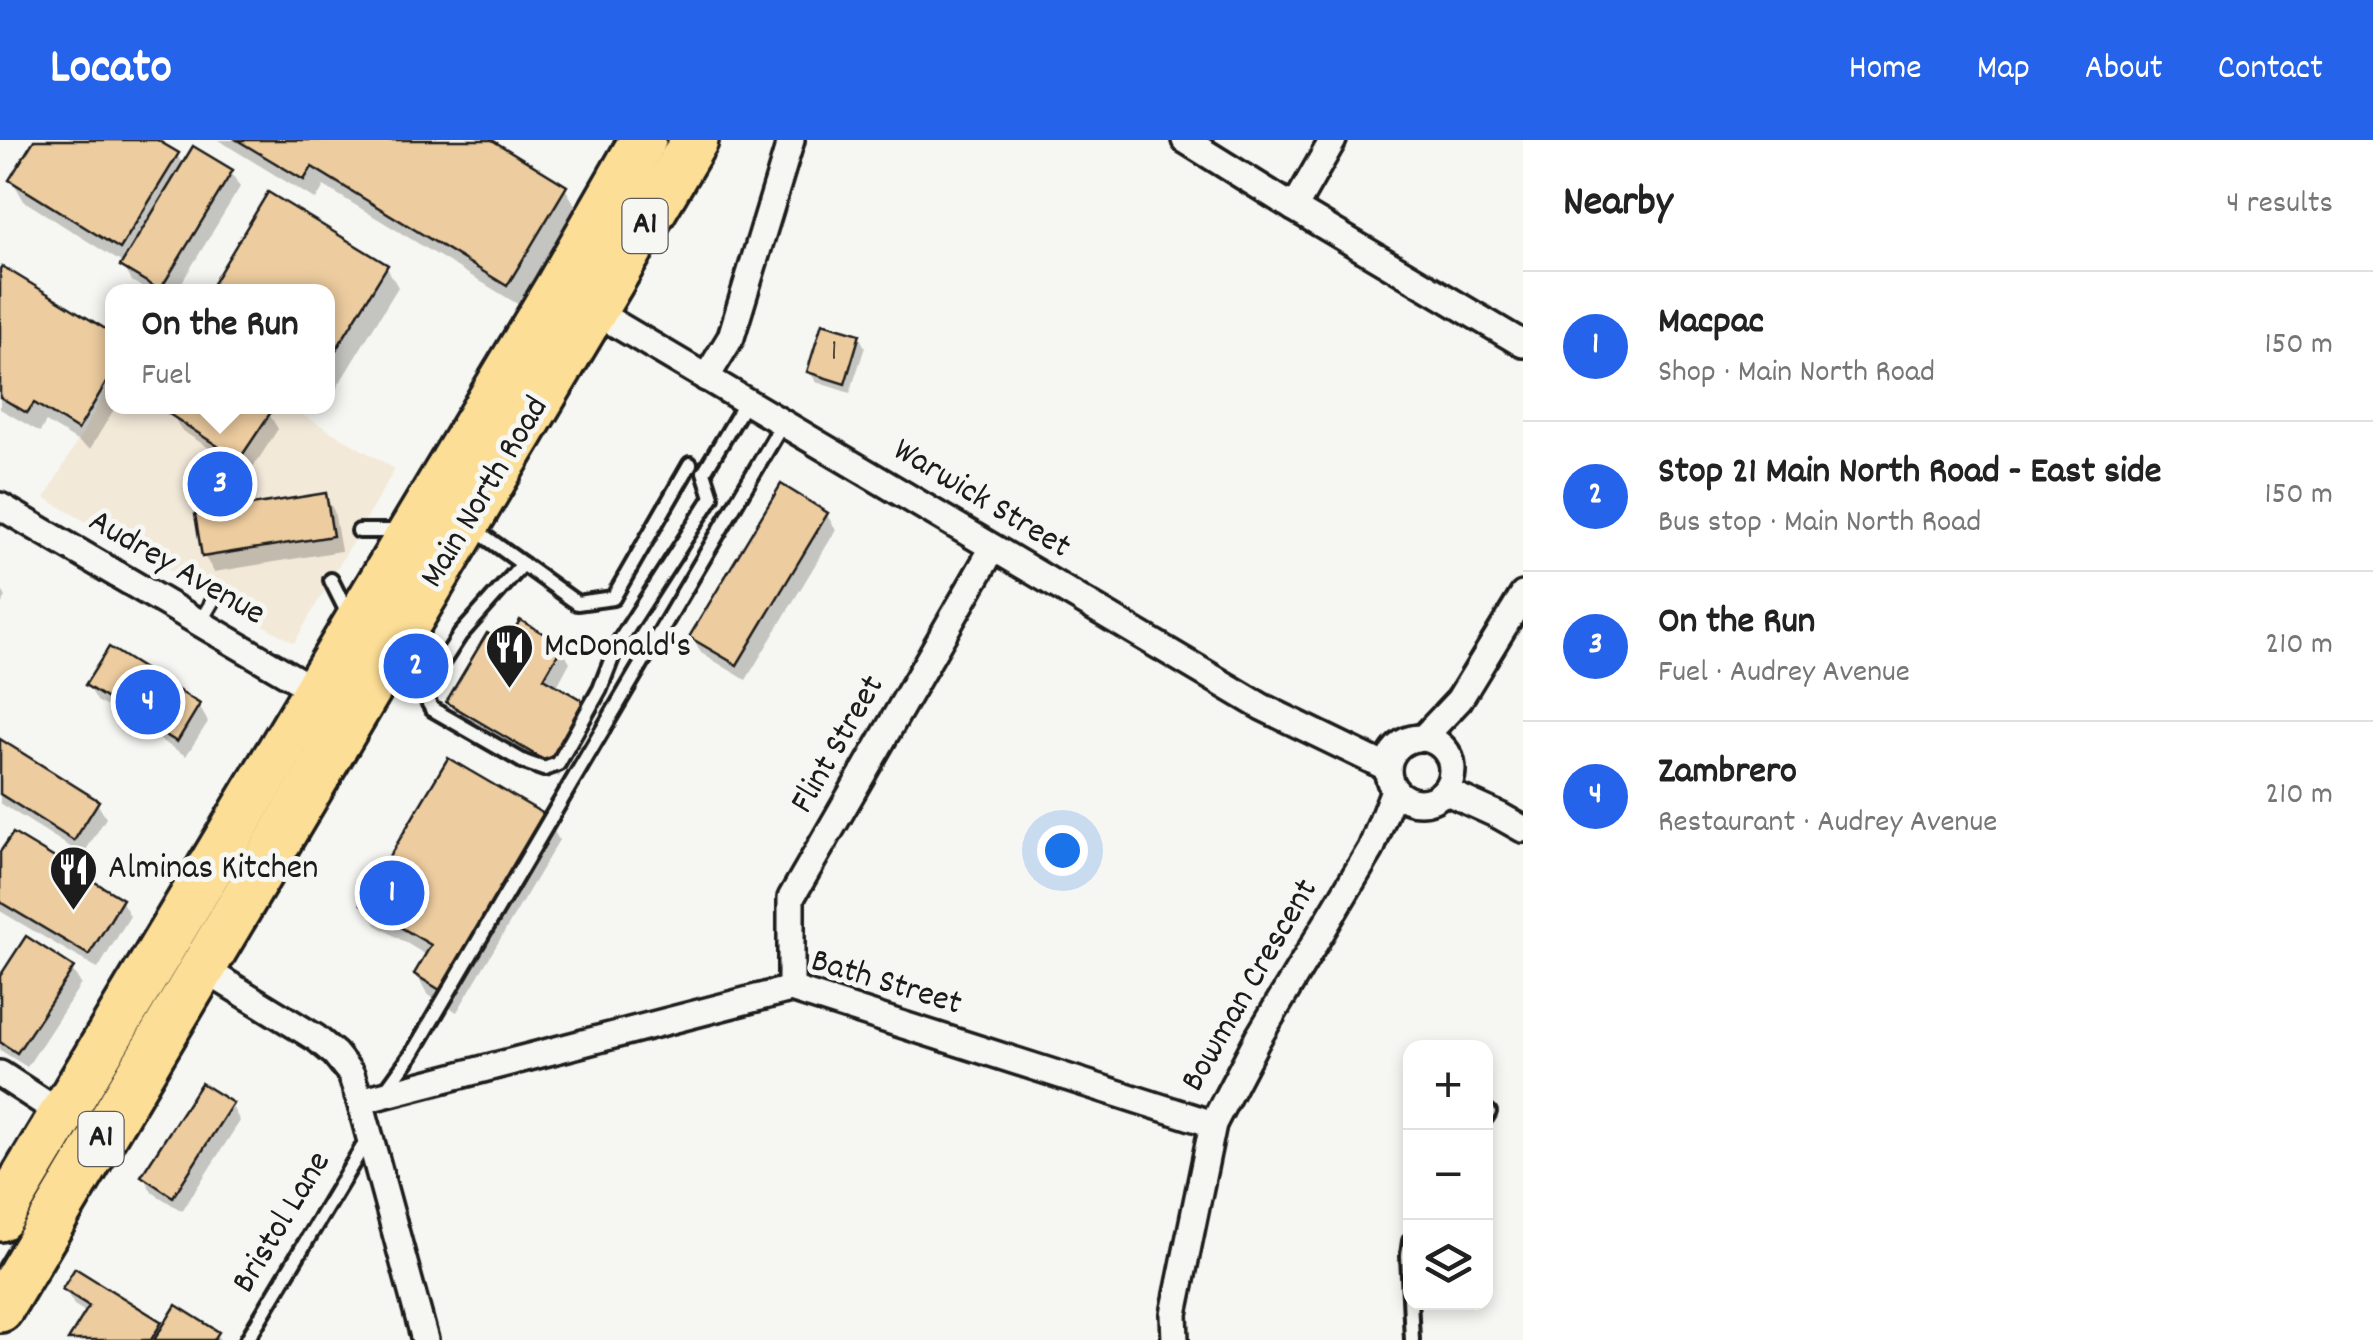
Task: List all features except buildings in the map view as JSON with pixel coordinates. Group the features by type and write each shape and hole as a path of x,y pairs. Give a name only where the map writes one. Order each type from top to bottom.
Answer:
{"highway":[{"name":"Main North Road","path":"0,1309 466,524 576,300 643,140"},
{"name":"Main North Road","path":"0,1218 412,530 696,140"},
{"path":"316,691 355,714"},
{"path":"163,946 202,968"}],"street":[{"path":"706,378 731,337 791,140"},
{"path":"1184,140 1523,344"},
{"path":"1294,208 1333,140"},
{"name":"Warwick Street","path":"576,300 1262,708 1398,777"},
{"name":"Audrey Avenue","path":"0,506 316,691"},
{"name":"Flint Street","path":"791,989 791,898 993,548"},
{"path":"1523,595 1459,700 1442,762 1436,799 1424,802 1398,777 1414,739 1442,762 1500,816 1523,829"},
{"name":"Bowman Crescent","path":"1176,1340 1174,1314 1214,1124 1258,1038 1370,849 1398,777"},
{"path":"202,968 316,1038 336,1054 371,1098 370,1136 424,1340"},
{"name":"Bath Street","path":"371,1098 791,989 1214,1124"},
{"path":"0,1074 63,1115"}],"lane":[{"path":"523,564 460,634 427,686 427,700 432,709 464,728 544,769 558,764 600,689 617,645 712,497 704,472 746,402"},
{"path":"371,1098 412,1054 782,423"},
{"path":"466,524 578,603 613,598 690,464"},
{"path":"359,532 412,530"},
{"path":"331,580 354,627"},
{"path":"199,624 215,597"},
{"name":"Bristol Lane","path":"247,1340 370,1136"},
{"path":"1411,1310 1412,1340"}],"shaded area":[{"path":"105,393 105,414 301,414 395,469 294,643 45,498"}],"place":[{"name":"On the Run","path":"220,484"},
{"name":"Stop 21 Main North Road - East side","path":"416,666"},
{"name":"McDonald's","path":"509,690"},
{"name":"Zambrero","path":"148,702"},
{"name":"Macpac","path":"392,893"},
{"name":"Alminas Kitchen","path":"73,912"}]}
